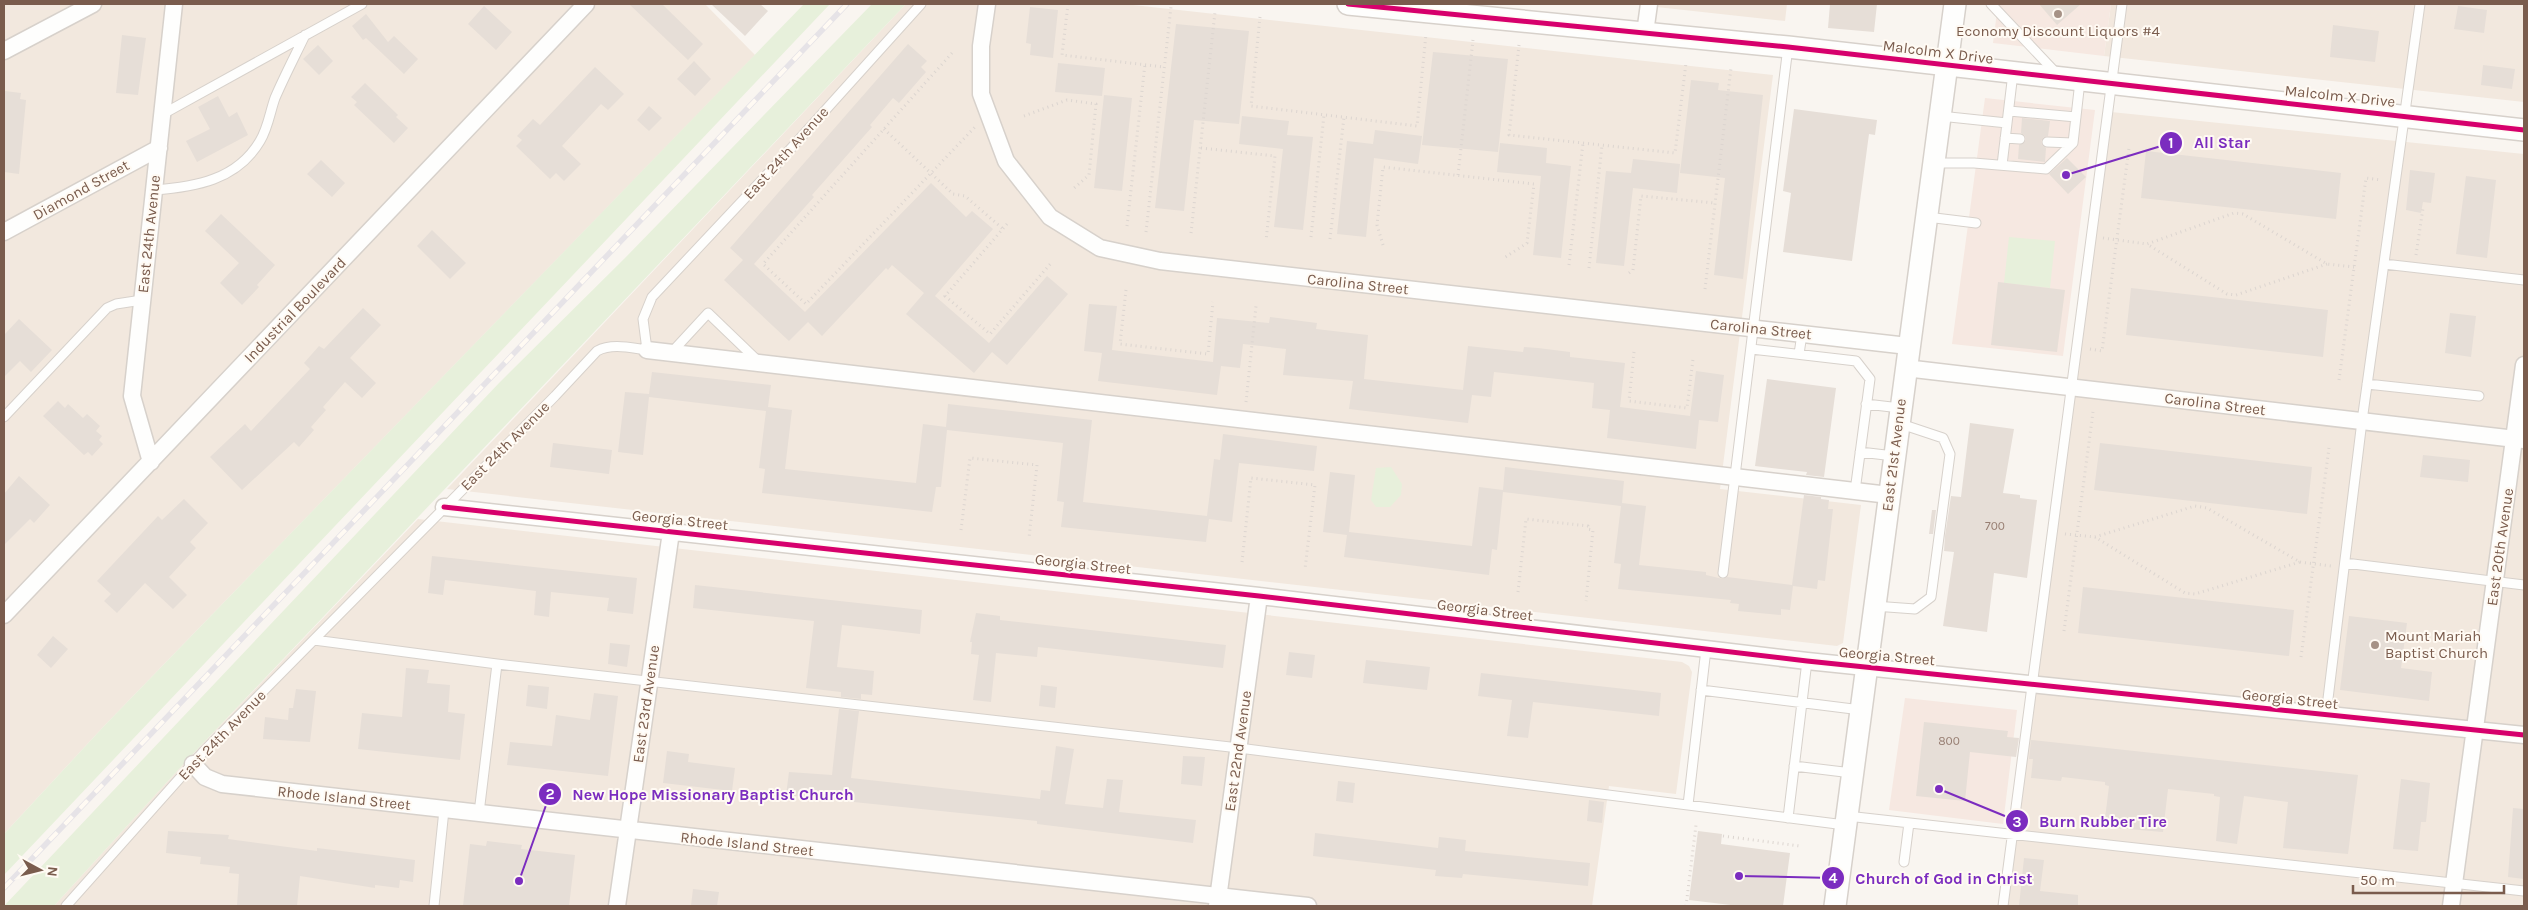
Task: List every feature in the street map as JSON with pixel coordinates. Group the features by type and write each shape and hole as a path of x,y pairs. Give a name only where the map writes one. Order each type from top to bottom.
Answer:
{"street":[{"path":"4,51 93,4"},
{"name":"East 24th Avenue","path":"151,462 132,396 174,4"},
{"name":"Industrial Boulevard","path":"4,614 586,4"},
{"name":"Carolina Street","path":"987,4 981,46 981,94 1006,161 1050,217 1100,248 1160,261 1802,334 1847,350 1908,346"},
{"name":"Malcolm X Drive","path":"1348,4 1788,47 2524,130"},
{"path":"1645,33 1649,4"},
{"name":"East 21st Avenue","path":"1835,906 1954,4"},
{"name":"Diamond Street","path":"4,232 159,148"},
{"path":"648,350 1889,495"},
{"name":"East 20th Avenue","path":"2451,906 2495,582 2519,440 2524,365"},
{"name":"Carolina Street","path":"1905,368 2519,440"},
{"name":"Georgia Street","path":"444,507 1260,596 1807,661 2524,735"},
{"name":"East 23rd Avenue","path":"617,906 671,532"},
{"name":"East 22nd Avenue","path":"1217,901 1260,596"},
{"name":"Rhode Island Street","path":"193,764 205,777 222,784 629,830 1217,901 1308,906"}],"lane":[{"path":"163,114 362,4"},
{"name":"East 24th Avenue","path":"66,906 193,764 597,351 604,347 616,346 648,350 643,319 652,297 776,165 921,4"},
{"path":"1932,163 1974,163 2046,169 2074,143 2076,118 2070,79 1991,4"},
{"path":"2003,906 2122,4"},
{"path":"2326,715 2362,421 2420,4"},
{"path":"154,190 186,188 211,181 231,170 253,151 264,133 275,98 304,36"},
{"path":"1722,572 1788,47"},
{"path":"2002,165 2012,73"},
{"path":"2009,111 2076,118"},
{"path":"1938,116 2007,123"},
{"path":"2005,138 2020,139"},
{"path":"2047,142 2074,143"},
{"path":"1925,217 1976,223"},
{"path":"2384,264 2524,280"},
{"path":"4,417 107,308 116,304 142,300"},
{"path":"672,352 708,314 759,362"},
{"path":"1799,354 1802,334"},
{"path":"1751,349 1799,354 1847,350 1870,379 1855,490"},
{"path":"2367,384 2480,396"},
{"path":"1866,404 1899,416 1943,438 1950,454 1931,597 1915,609 1874,606"},
{"path":"1860,452 1894,456"},
{"path":"2345,563 2524,585"},
{"path":"314,640 497,664 1239,748 1788,818 1909,823 2524,891"},
{"path":"1688,805 1706,649"},
{"path":"1788,818 1807,661"},
{"path":"478,813 497,664"},
{"path":"1701,690 1861,710"},
{"path":"1794,766 1852,773"},
{"path":"434,906 444,810"},
{"path":"1904,862 1909,823"}],"path":[{"path":"1068,4 1062,55 1164,66"},
{"path":"1146,232 1171,7"},
{"path":"1191,233 1215,12"},
{"path":"1260,17 1251,106 1417,126 1426,34"},
{"path":"1458,175 1472,40"},
{"path":"1519,45 1509,135 1675,153 1686,63"},
{"path":"952,53 762,264 806,304 975,127"},
{"path":"1128,226 1145,64"},
{"path":"1705,289 1731,68"},
{"path":"1024,116 1067,100 1096,104 1089,174 1073,189"},
{"path":"1311,237 1324,115"},
{"path":"1330,239 1344,117"},
{"path":"884,129 953,194 965,196 1003,229"},
{"path":"1569,266 1583,143"},
{"path":"1588,268 1602,145"},
{"path":"1201,148 1275,156 1266,241"},
{"path":"2077,348 2102,351 2115,240 2129,148"},
{"path":"1383,245 1377,225 1383,167 1534,184 1526,243 1504,258"},
{"path":"2339,380 2366,178 2385,180"},
{"path":"1629,273 1633,270 1641,196 1715,203"},
{"path":"2414,267 2423,208"},
{"path":"2147,244 2234,213 2244,214 2327,264 2354,267"},
{"path":"1007,224 945,296 990,334 1052,262"},
{"path":"2115,240 2147,244 2227,294 2236,295 2327,264"},
{"path":"1126,290 1120,344 1208,354 1213,302"},
{"path":"1244,420 1256,306"},
{"path":"1634,352 1628,401 1687,408 1693,359"},
{"path":"2064,631 2093,412"},
{"path":"2302,656 2329,448"},
{"path":"961,530 970,458 1037,465 1028,538"},
{"path":"1242,562 1251,478 1315,486 1305,569"},
{"path":"2076,535 2094,537 2196,506 2207,508 2300,562 2315,564"},
{"path":"1518,592 1526,518 1588,526 1588,529 1594,530 1586,601"},
{"path":"2094,537 2185,593 2196,594 2300,562"},
{"path":"1686,906 1696,825"},
{"path":"1723,836 1800,846"}],"shaded area":[{"path":"4,4 705,4 755,55 105,725 4,834"},
{"path":"906,4 1124,4 1773,75 1720,489 1861,505 1843,643 1837,646 447,489"},
{"path":"1629,4 1787,4 1785,21"},
{"path":"1998,4 2111,4 2104,56 1993,43"},
{"path":"2111,4 2524,4 2524,102 2104,56"},
{"path":"1985,98 2095,110 2063,356 1952,344"},
{"path":"2111,112 2524,154 2524,906 2007,906 2038,656"},
{"path":"418,519 1682,662 1689,666 1692,672 1676,794 1609,786 1592,906 54,906 189,758"},
{"path":"1905,698 2017,710 2003,824 1889,810"}],"green space":[{"path":"804,4 830,4 4,875 4,834 105,725"},
{"path":"872,4 906,4 189,758 54,906 4,906 499,383 625,258"},
{"path":"2009,237 2055,241 2050,288 2004,283"},
{"path":"1391,467 1402,484 1401,495 1390,507 1376,507 1371,500 1376,468"}],"building":[{"path":"629,4 662,4 703,44 688,60"},
{"path":"711,4 760,4 768,11 745,36"},
{"path":"1830,4 1877,4 1874,32 1828,28"},
{"name":"Economy Discount Liquors #4","path":"2039,4 2081,4 2057,25"},
{"path":"484,6 512,32 496,50 468,24"},
{"path":"2458,6 2487,10 2484,33 2454,29"},
{"path":"1030,7 1058,10 1053,58 1030,55 1031,44 1026,43"},
{"path":"366,14 388,42 394,36 418,59 404,74 366,38 363,40 352,26"},
{"path":"1176,24 1249,31 1239,124 1194,120 1184,211 1155,208"},
{"path":"2333,25 2379,31 2375,62 2330,57"},
{"path":"122,35 146,38 138,95 116,93"},
{"path":"908,44 927,61 921,67 926,72 899,103 893,98 870,125 872,127 812,195 814,197 754,264 805,312 931,183 966,217 972,211 993,229 935,296 989,343 1047,276 1068,294 1007,365 992,352 974,373 906,314 924,293 892,265 888,270 886,268 822,336 808,322 789,341 724,280 743,260 730,248"},
{"path":"318,45 333,61 319,75 303,59"},
{"path":"1433,52 1508,59 1498,152 1422,145"},
{"path":"694,61 711,79 695,96 677,79"},
{"path":"1058,63 1105,68 1102,96 1055,92"},
{"path":"2483,65 2515,69 2512,89 2481,85"},
{"path":"595,67 624,94 608,110 601,104 562,146 581,164 564,181 556,173 550,179 516,146 522,140 517,136 533,119 540,125"},
{"path":"1691,80 1719,83 1718,90 1763,95 1743,279 1714,275 1725,178 1680,173"},
{"path":"365,83 398,115 396,117 408,128 394,143 354,105 357,102 351,97"},
{"path":"5,91 21,93 20,99 26,100 19,174 4,172"},
{"path":"1104,95 1132,98 1122,191 1094,188"},
{"path":"218,96 229,117 237,112 248,135 197,162 186,141 210,129 198,107"},
{"path":"649,106 662,118 649,131 637,120"},
{"path":"1794,109 1877,120 1875,135 1869,134 1852,261 1783,252 1791,193 1783,191"},
{"path":"1242,116 1289,121 1287,135 1313,137 1303,230 1274,227 1283,149 1239,144"},
{"path":"2022,118 2050,121 2048,136 2044,137 2041,141 2042,145 2046,148 2045,162 2018,159 2019,145 2026,140 2025,136 2021,133"},
{"path":"1375,130 1422,136 1418,164 1374,158 1366,237 1337,234 1347,141 1373,144"},
{"path":"1500,143 1547,148 1546,163 1571,166 1561,258 1533,255 1541,176 1497,172"},
{"path":"2146,151 2341,173 2336,219 2141,198"},
{"path":"2067,158 2086,177 2068,194 2049,174"},
{"path":"1633,159 1680,164 1677,193 1633,188 1624,266 1596,263 1606,171 1631,173"},
{"path":"321,160 345,183 332,197 307,174"},
{"path":"2410,170 2435,173 2431,203 2423,202 2421,213 2406,210"},
{"path":"2466,176 2496,180 2487,258 2456,254"},
{"path":"221,214 275,265 257,285 259,287 242,305 220,283 239,263 205,231"},
{"path":"432,230 466,263 450,279 417,246"},
{"path":"1998,282 2065,290 2057,352 1991,345"},
{"path":"2131,288 2328,310 2323,357 2126,335"},
{"path":"1089,304 1117,306 1112,350 1213,362 1217,318 1269,323 1270,317 1317,323 1316,329 1368,335 1364,379 1463,390 1468,346 1523,352 1524,347 1538,348 1570,352 1570,357 1625,363 1620,407 1690,416 1696,371 1724,375 1718,422 1699,420 1696,449 1607,438 1610,410 1592,408 1594,383 1494,372 1491,397 1472,395 1468,423 1349,409 1353,381 1283,375 1286,349 1243,344 1240,368 1221,366 1217,395 1098,381 1102,353 1084,351"},
{"path":"363,308 381,325 350,358 376,383 362,398 345,382 323,407 326,410 311,427 314,430 299,447 294,442 242,490 210,457 245,424 251,431 310,369 304,363 319,346 324,349"},
{"path":"2450,313 2476,316 2471,357 2445,353"},
{"path":"19,319 52,350 31,372 20,361 4,377 4,335"},
{"path":"652,372 771,385 768,407 792,410 785,469 916,483 923,424 946,427 948,404 1092,420 1083,502 1207,516 1214,459 1220,460 1223,434 1317,446 1314,471 1239,463 1232,522 1209,519 1206,542 1061,527 1064,502 1057,501 1063,443 947,430 941,487 936,487 932,512 762,493 765,469 759,468 766,411 649,397 643,455 618,452 625,392 649,394"},
{"path":"1767,379 1836,388 1824,477 1806,475 1807,472 1755,466"},
{"path":"58,401 65,408 68,404 83,418 87,414 100,426 96,431 102,436 99,440 103,444 92,456 88,452 84,455 43,416"},
{"path":"1970,423 2014,429 2003,493 2037,500 2027,578 1994,573 1987,632 1943,626 1954,552 1944,551 1945,536 1951,496 1961,497"},
{"path":"553,443 612,450 609,474 550,467"},
{"path":"2100,443 2312,467 2307,514 2094,490"},
{"path":"2423,455 2470,460 2468,482 2420,477"},
{"path":"1505,467 1624,481 1622,503 1646,506 1639,565 1706,572 1706,575 1723,579 1727,577 1792,585 1804,495 1821,497 1821,499 1829,500 1828,509 1833,509 1825,581 1818,580 1817,589 1793,586 1790,610 1781,609 1781,615 1738,611 1739,604 1730,603 1731,600 1618,589 1621,564 1614,563 1621,506 1503,492 1497,550 1492,549 1489,575 1344,557 1347,535 1323,532 1330,472 1355,475 1349,532 1472,546 1479,487 1503,490"},
{"path":"19,476 50,505 34,523 30,519 4,545 4,494"},
{"path":"184,499 208,523 190,542 196,548 169,577 187,595 173,609 145,583 117,613 104,601 111,594 97,581 158,516 162,520"},
{"path":"1932,510 1936,510 1933,534 1929,534"},
{"path":"432,556 637,578 633,614 607,611 609,598 551,592 549,617 534,615 536,591 445,580 443,595 428,593"},
{"path":"695,585 922,610 920,634 842,625 837,667 874,671 872,695 861,694 861,699 841,697 841,692 806,688 814,621 693,608"},
{"path":"2083,587 2294,610 2289,656 2078,633"},
{"path":"976,613 1000,616 1000,620 1226,645 1223,668 1038,647 1037,657 996,653 991,702 973,700 979,655 971,654 972,642 970,642"},
{"name":"Mount Mariah Baptist Church","path":"2349,616 2407,623 2401,668 2432,672 2429,701 2340,690"},
{"path":"53,636 68,649 51,668 37,655"},
{"path":"610,643 630,645 627,667 608,664"},
{"path":"1289,652 1315,655 1312,678 1286,675"},
{"path":"1366,660 1430,667 1427,690 1363,683"},
{"path":"406,668 429,670 427,683 450,685 448,712 465,714 460,760 358,749 362,713 402,717"},
{"path":"1481,673 1661,693 1659,716 1533,702 1528,738 1507,736 1512,700 1478,696"},
{"path":"528,685 549,687 547,709 526,706"},
{"path":"1041,685 1057,687 1055,708 1039,706"},
{"path":"296,689 316,691 310,742 263,739 265,717 288,720 289,708 293,708"},
{"path":"594,693 618,696 608,776 507,765 510,742 552,746 556,715 590,720"},
{"path":"839,709 859,711 851,778 1040,799 1041,790 1050,791 1056,746 1074,749 1065,804 1103,808 1107,779 1123,780 1119,812 1196,820 1193,843 1037,824 1037,821 786,795 789,772 832,775"},
{"path":"1924,722 2008,731 2007,737 2019,738 2016,757 1970,752 1965,801 1916,796"},
{"path":"2031,740 2358,775 2348,854 2283,848 2288,802 2244,796 2237,844 2216,841 2220,797 2214,796 2214,794 2168,789 2163,832 2104,827 2109,786 2105,785 2105,782 2062,777 2061,781 2031,778 2033,759 2029,759"},
{"path":"667,751 689,754 688,762 735,768 732,791 663,783"},
{"path":"1183,756 1205,757 1202,786 1181,784"},
{"path":"2401,779 2430,783 2426,822 2421,822 2418,851 2393,849"},
{"path":"1338,781 1355,783 1353,803 1336,801"},
{"path":"1589,800 1604,802 1602,823 1587,821"},
{"path":"2513,808 2524,809 2524,879 2508,877"},
{"path":"168,831 229,835 228,839 317,851 317,848 415,860 413,882 400,880 399,888 375,885 375,888 300,876 297,906 237,906 239,874 229,873 230,867 200,864 201,857 166,853"},
{"path":"1698,831 1722,834 1721,844 1790,853 1783,906 1739,906 1689,900"},
{"path":"1315,833 1438,848 1439,837 1466,840 1465,851 1590,863 1588,886 1463,874 1462,878 1435,876 1436,870 1313,856"},
{"path":"487,841 522,845 521,849 575,855 569,906 463,906 470,844 486,846"},
{"path":"2024,858 2044,860 2040,891 2078,895 2078,906 2019,906"},
{"path":"693,889 719,892 717,906 691,906"}],"railway":[{"path":"4,888 847,4"}],"cycle path":[{"path":"1348,4 1788,47 2524,130"},
{"path":"444,507 1259,596 1807,661 2524,735"}],"place":[{"name":"Economy Discount Liquors #4","path":"2058,14"},
{"name":"All Star","path":"2066,175"},
{"name":"Mount Mariah Baptist Church","path":"2375,645"},
{"name":"Burn Rubber Tire","path":"1939,789"},
{"name":"Church of God in Christ","path":"1739,876"},
{"name":"New Hope Missionary Baptist Church","path":"519,881"}]}
